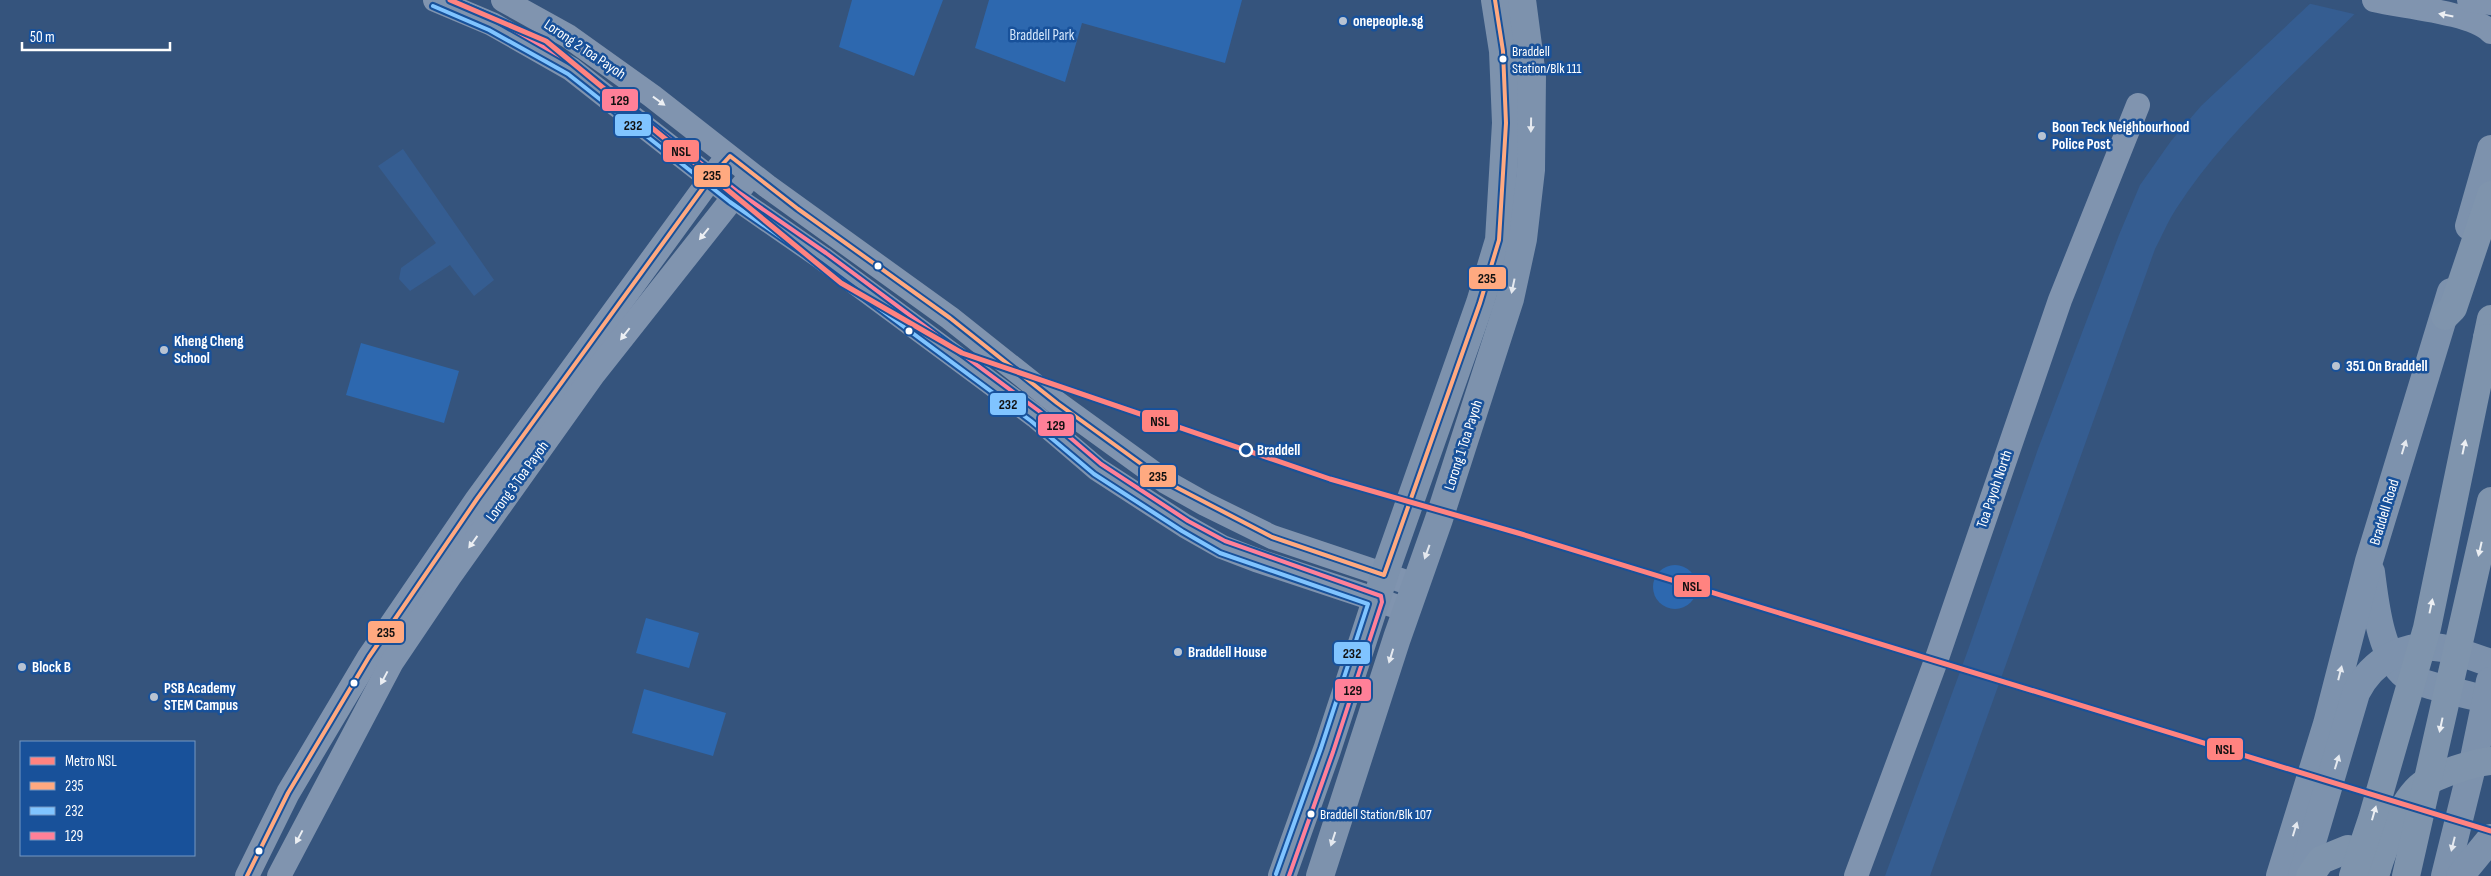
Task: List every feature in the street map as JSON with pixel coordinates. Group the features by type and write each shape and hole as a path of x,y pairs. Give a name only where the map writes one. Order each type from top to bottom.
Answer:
{"highway":[{"path":"2445,316 2453,308 2491,195"},
{"path":"2368,873 2372,819 2427,628 2489,328"},
{"path":"2406,876 2491,501"},
{"path":"2368,873 2400,814 2422,785 2482,762"},
{"path":"2310,876 2321,860 2348,849 2367,857 2368,873"}],"main road":[{"name":"Lorong 1 Toa Payoh","path":"1282,876 1327,750 1380,587 1480,303 1499,240 1506,123 1503,51 1494,0"},
{"name":"Lorong 1 Toa Payoh","path":"1320,876 1510,299 1523,239 1531,170 1532,76 1522,0"},
{"name":"Braddell Road","path":"2280,876 2327,724 2369,561 2445,316 2491,149"},
{"path":"2369,561 2377,613 2390,656 2406,676 2489,691 2482,762 2445,876"},
{"path":"2302,876 2356,694 2362,680 2390,656 2412,648 2442,648 2491,663"},
{"path":"2460,876 2491,838"}],"street":[{"name":"Lorong 2 Toa Payoh","path":"435,0 492,24 571,69 711,177 734,197 822,258 1035,416 1097,469 1185,526 1222,547 1256,560 1380,587 1411,597"},
{"name":"Lorong 2 Toa Payoh","path":"503,0 568,36 681,117 752,175 950,318 1057,403 1166,482 1205,504 1272,537 1380,587"},
{"path":"2469,0 2491,2"},
{"path":"2382,2 2464,18 2485,26 2491,32"},
{"name":"Toa Payoh North","path":"1856,876 1940,647 2063,292 2138,105"},
{"name":"Lorong 3 Toa Payoh","path":"247,876 288,793 370,657 466,514 711,177 730,156"},
{"name":"Lorong 3 Toa Payoh","path":"279,876 392,662 450,576 593,375 752,175"},
{"path":"288,793 314,810"}],"green space":[{"path":"852,0 943,0 914,76 839,47"},
{"name":"Braddell Park","path":"989,0 1242,0 1225,63 1082,23 1065,82 975,48"},
{"path":"361,343 459,371 444,423 346,395"},
{"path":"1675,565 1687,569 1693,575 1697,587 1693,599 1687,605 1675,609 1663,605 1657,599 1653,587 1657,575 1663,569"},
{"path":"646,618 699,633 689,668 636,653"},
{"path":"644,689 726,713 713,756 632,733"}],"shaded area":[{"path":"2314,0 2369,0 2241,126 2196,181 2170,218 2155,249 1930,876 1885,876 1968,650 2038,449 2119,235 2140,185 2171,141 2201,106"},
{"path":"403,149 494,280 474,296 450,265 410,291 399,279 401,268 436,243 378,166"}],"pier":[{"path":"2310,0 2371,0 2358,15 2307,3"}],"metro line":[{"name":"NSL","path":"450,0 546,41 841,283 962,353 1330,479 1518,533 2491,831"}],"transit line":[{"name":"129","path":"451,0 495,19 574,64 738,192 826,253 1039,411 1101,464 1188,521 1225,541 1381,596 1382,602 1333,752 1289,876"},
{"name":"235","path":"247,876 288,793 369,657 477,499 711,177 730,156 798,209 950,318 1057,403 1166,482 1272,537 1384,575 1480,303 1499,240 1506,123 1503,51 1495,0"},
{"name":"232","path":"433,6 489,30 568,74 730,202 818,263 1031,421 1094,474 1182,531 1220,553 1368,604 1321,748 1276,874"}],"place":[{"name":"onepeople.sg","path":"1343,21"},
{"name":"Braddell Station/Blk 111","path":"1503,59"},
{"name":"Boon Teck Neighbourhood Police Post","path":"2042,136"},
{"name":"Kheng Cheng School","path":"164,350"},
{"name":"351 On Braddell","path":"2336,366"},
{"name":"Braddell","path":"1246,450"},
{"name":"Braddell House","path":"1178,652"},
{"name":"Block B","path":"22,667"},
{"name":"PSB Academy STEM Campus","path":"154,697"},
{"name":"Braddell Station/Blk 107","path":"1311,814"}]}
